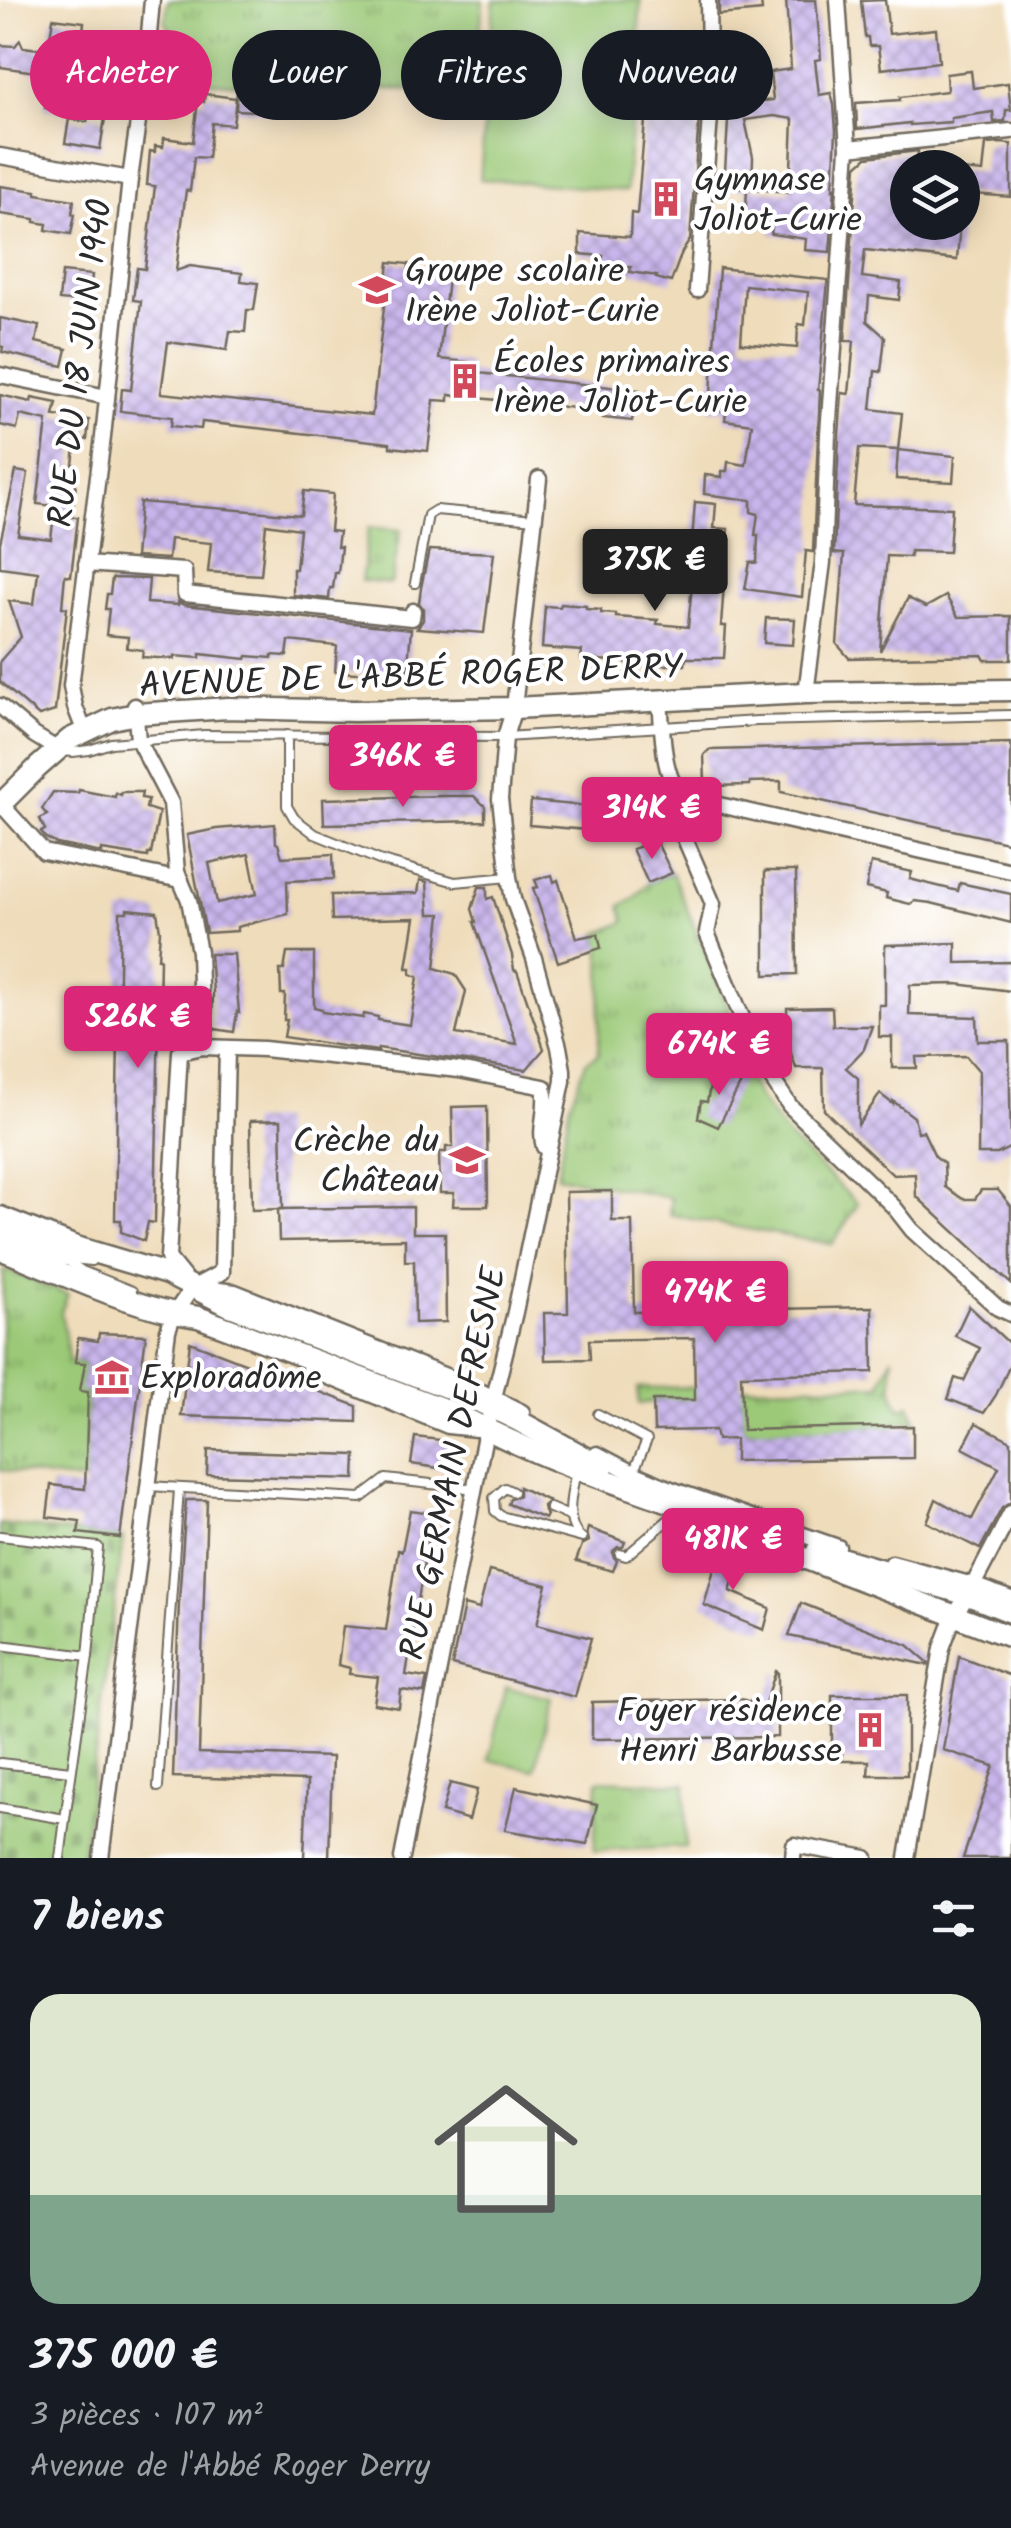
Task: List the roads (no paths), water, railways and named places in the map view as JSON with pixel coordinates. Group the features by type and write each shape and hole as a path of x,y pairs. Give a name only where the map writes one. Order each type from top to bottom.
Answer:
{"main road":[{"name":"AVENUE DE L'ABBÉ ROGER DERRY","path":"58,750 84,730 135,710 514,708 806,692 1011,690"},
{"path":"1,805 58,750"},
{"path":"0,1217 76,1247 157,1271 230,1306 493,1402 607,1470 684,1507 764,1538 792,1554 1011,1637"},
{"path":"0,1250 134,1302 198,1317 455,1413 576,1469 630,1480"},
{"path":"764,1538 970,1590 1011,1612"}],"street":[{"name":"RUE DU 18 JUIN 1940","path":"84,730 71,686 152,0"},
{"path":"697,290 710,117 708,0"},
{"path":"806,692 823,562 848,148 838,0"},
{"path":"848,148 1011,131"},
{"path":"0,156 130,178"},
{"path":"0,375 106,397"},
{"path":"192,1288 168,1258 180,1052 202,1047 264,1049 459,1070 544,1087 563,1076 534,958 514,899 500,799 539,480"},
{"path":"86,564 184,571 185,594 412,618 413,611"},
{"path":"660,701 668,776 684,797 1011,871"},
{"path":"0,706 34,736 58,750"},
{"path":"135,710 138,740 171,803 177,872 188,900 199,952 202,1047"},
{"path":"684,797 679,825 713,904 707,933 760,1061 790,1106 894,1206 912,1230 998,1308 1011,1314"},
{"path":"1,805 44,852 181,880"},
{"path":"101,1858 168,1330 192,1288 222,1272 227,1048"},
{"name":"RUE GERMAIN DEFRESNE","path":"402,1858 486,1430 515,1312 563,1076"},
{"path":"544,1087 547,1101 541,1134 547,1151"},
{"path":"0,1234 64,1258"},
{"path":"630,1480 970,1590 1011,1599"},
{"path":"907,1858 942,1648 954,1616 1011,1513"},
{"path":"954,1616 980,1635 1011,1647"},
{"path":"792,1858 794,1845 866,1858"}],"lane":[{"path":"415,583 428,515 436,510 535,519"},
{"name":"AVENUE DE L'ABBÉ ROGER DERRY","path":"58,750 74,752 111,743 204,735 505,737 757,721 1011,714"},
{"path":"288,735 286,806 294,818 315,834 379,860 454,882 509,877"},
{"path":"64,1258 87,1260 192,1288"},
{"path":"64,1258 82,1271 137,1293 174,1314"},
{"path":"598,1414 647,1440 630,1480"},
{"path":"513,1492 505,1488 494,1498 501,1516 583,1538 573,1528 569,1516 576,1469"},
{"path":"148,1486 361,1498 386,1479 476,1489"},
{"path":"158,1786 179,1489"},
{"path":"620,1554 626,1556 684,1507"},
{"path":"550,1508 569,1516"},
{"path":"0,1536 98,1548 88,1656 60,1858"},
{"path":"0,1645 88,1656"},
{"path":"0,1762 71,1771"},
{"path":"0,1808 65,1819"}],"tunnel":[{"path":"118,1037 150,1038"}],"place":[{"name":"Gymnase Joliot-Curie","path":"666,199"},
{"name":"Groupe scolaire Irène Joliot-Curie","path":"377,290"},
{"name":"Écoles primaires Irène Joliot-Curie","path":"465,381"},
{"name":"Crèche du Château","path":"467,1160"},
{"name":"Exploradôme","path":"112,1377"},
{"name":"Foyer résidence Henri Barbusse","path":"870,1730"}]}
